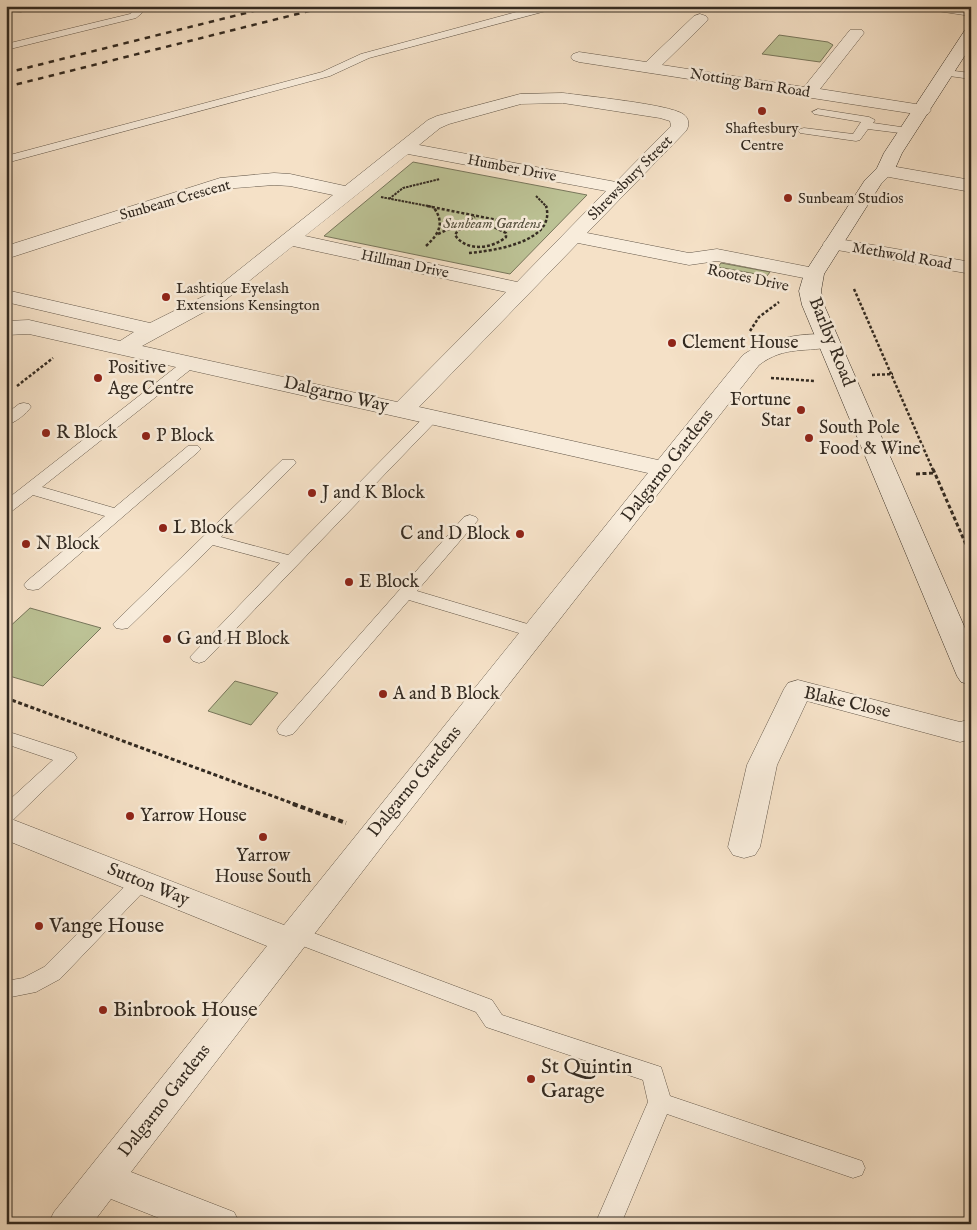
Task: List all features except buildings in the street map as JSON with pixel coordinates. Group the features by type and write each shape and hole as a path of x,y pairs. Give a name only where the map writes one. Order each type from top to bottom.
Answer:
{"street":[{"path":"937,6 971,11"},
{"path":"650,68 700,19"},
{"path":"809,92 856,33"},
{"name":"Barlby Road","path":"971,33 893,153 885,171 874,180 833,244 812,282 813,305 971,676"},
{"name":"Notting Barn Road","path":"579,57 922,110"},
{"name":"Shrewsbury Street","path":"124,348 142,334 198,309 217,297 434,124 520,99 572,98 676,117 680,121 680,127 403,410"},
{"name":"Humber Drive","path":"404,148 620,188"},
{"path":"885,171 971,186"},
{"name":"Sunbeam Crescent","path":"6,252 220,184 274,179 290,180 348,192"},
{"name":"Rootes Drive","path":"573,236 689,259 703,269 812,282"},
{"name":"Hillman Drive","path":"289,239 521,289"},
{"name":"Methwold Road","path":"833,244 971,268"},
{"path":"6,296 153,330"},
{"name":"Dalgarno Way","path":"6,328 29,327 665,469"},
{"name":"Dalgarno Gardens","path":"68,1224 375,833 751,360 760,352 770,348 828,341"},
{"name":"Blake Close","path":"744,847 762,765 798,689 960,732 971,729"},
{"name":"Sutton Way","path":"6,828 141,882 293,938"},
{"path":"104,1179 220,1224"}],"lane":[{"path":"6,8 22,9 32,6"},
{"path":"6,47 133,16 137,13 137,6"},
{"path":"6,160 326,74 365,56 535,10 560,6"},
{"path":"946,73 971,76"},
{"path":"804,131 856,138 869,120 818,112"},
{"path":"865,125 908,131"},
{"path":"6,508 190,362"},
{"path":"6,421 24,407"},
{"path":"199,657 432,417"},
{"path":"33,585 193,449"},
{"path":"122,624 288,463"},
{"path":"30,489 116,514"},
{"path":"286,730 470,520"},
{"path":"210,539 291,561"},
{"path":"407,594 535,632"},
{"path":"6,737 67,758 6,815"},
{"path":"6,990 28,986 52,973 141,882"},
{"path":"293,938 484,1006 494,1021 653,1074 660,1102 608,1224"},
{"path":"660,1102 853,1168"}],"path":[{"path":"388,199 403,188 446,178"},
{"path":"467,253 513,245 541,229 547,218 546,207 532,193"},
{"path":"380,197 546,230"},
{"path":"434,208 441,216 442,222 437,234"},
{"path":"430,250 422,249 437,234 477,216"},
{"path":"460,223 466,226"},
{"path":"485,224 502,229 506,233 506,238 503,242 496,245 473,246 457,240 455,235 458,230 466,226 485,224"},
{"path":"496,245 500,248"},
{"path":"854,289 893,374 933,473 971,556"},
{"path":"14,388 79,338"},
{"path":"772,371 766,378 816,381"},
{"path":"873,375 893,374"},
{"path":"919,474 933,473"},
{"path":"6,698 375,833"}],"green space":[{"path":"779,35 828,42 833,45 820,62 762,54"},
{"name":"Sunbeam Gardens","path":"413,162 587,195 510,274 324,236"},
{"path":"721,263 770,272 767,276 718,267"},
{"path":"30,608 101,628 43,686 6,675 6,630"},
{"path":"235,681 278,693 251,725 208,711"}],"railway":[{"path":"6,73 274,6"},
{"path":"6,87 329,6"}],"place":[{"name":"Shaftesbury Centre","path":"762,111"},
{"name":"Sunbeam Studios","path":"788,198"},
{"name":"Lashtique Eyelash Extensions Kensington","path":"166,297"},
{"name":"Clement House","path":"672,343"},
{"name":"Positive Age Centre","path":"98,378"},
{"name":"Fortune Star","path":"801,410"},
{"name":"R Block","path":"46,433"},
{"name":"P Block","path":"146,436"},
{"name":"South Pole Food & Wine","path":"809,438"},
{"name":"J and K Block","path":"312,493"},
{"name":"L Block","path":"163,528"},
{"name":"C and D Block","path":"520,534"},
{"name":"N Block","path":"26,544"},
{"name":"E Block","path":"349,582"},
{"name":"G and H Block","path":"167,639"},
{"name":"A and B Block","path":"383,694"},
{"name":"Yarrow House","path":"130,816"},
{"name":"Yarrow House South","path":"263,837"},
{"name":"Vange House","path":"39,926"},
{"name":"Binbrook House","path":"103,1010"},
{"name":"St Quintin Garage","path":"531,1079"}]}
